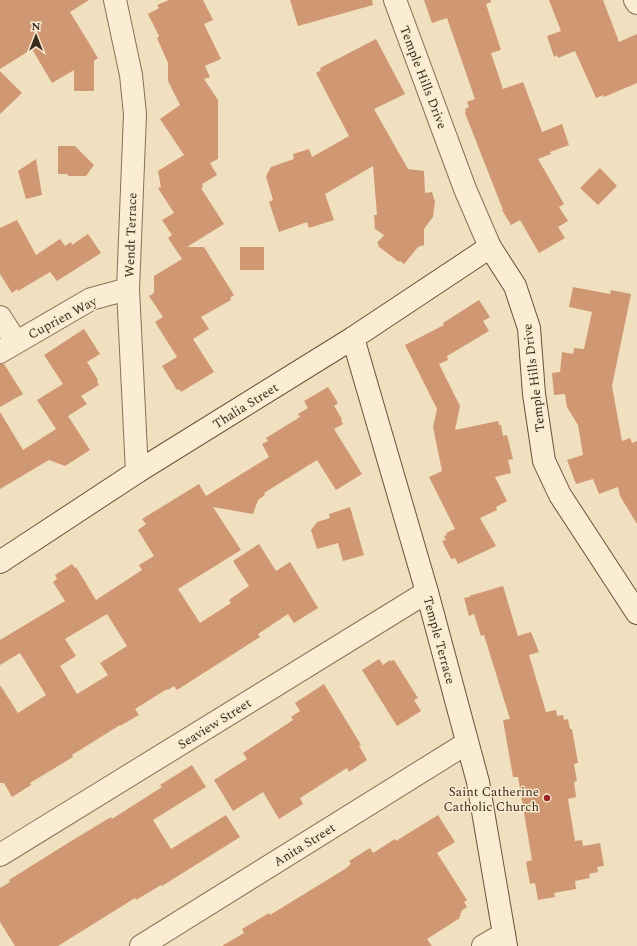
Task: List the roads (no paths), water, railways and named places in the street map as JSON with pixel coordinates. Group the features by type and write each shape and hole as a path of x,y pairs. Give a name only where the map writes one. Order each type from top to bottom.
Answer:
{"street":[{"name":"Wendt Terrace","path":"115,0 132,75 135,114 128,289 137,472"},
{"name":"Temple Hills Drive","path":"395,0 465,189 490,247 515,286 529,328 534,394 544,461 560,495 637,613"},
{"name":"Thalia Street","path":"0,562 137,472 353,338 490,247"},
{"name":"Cuprien Way","path":"8,347 91,299 128,289"},
{"path":"0,317 8,347"},
{"name":"Temple Terrace","path":"353,338 427,592 478,782 505,940"},
{"name":"Seaview Street","path":"0,855 427,592"},
{"name":"Anita Street","path":"141,946 467,743"},
{"path":"483,946 505,940"}],"place":[{"name":"Saint Catherine Catholic Church","path":"547,798"}]}
